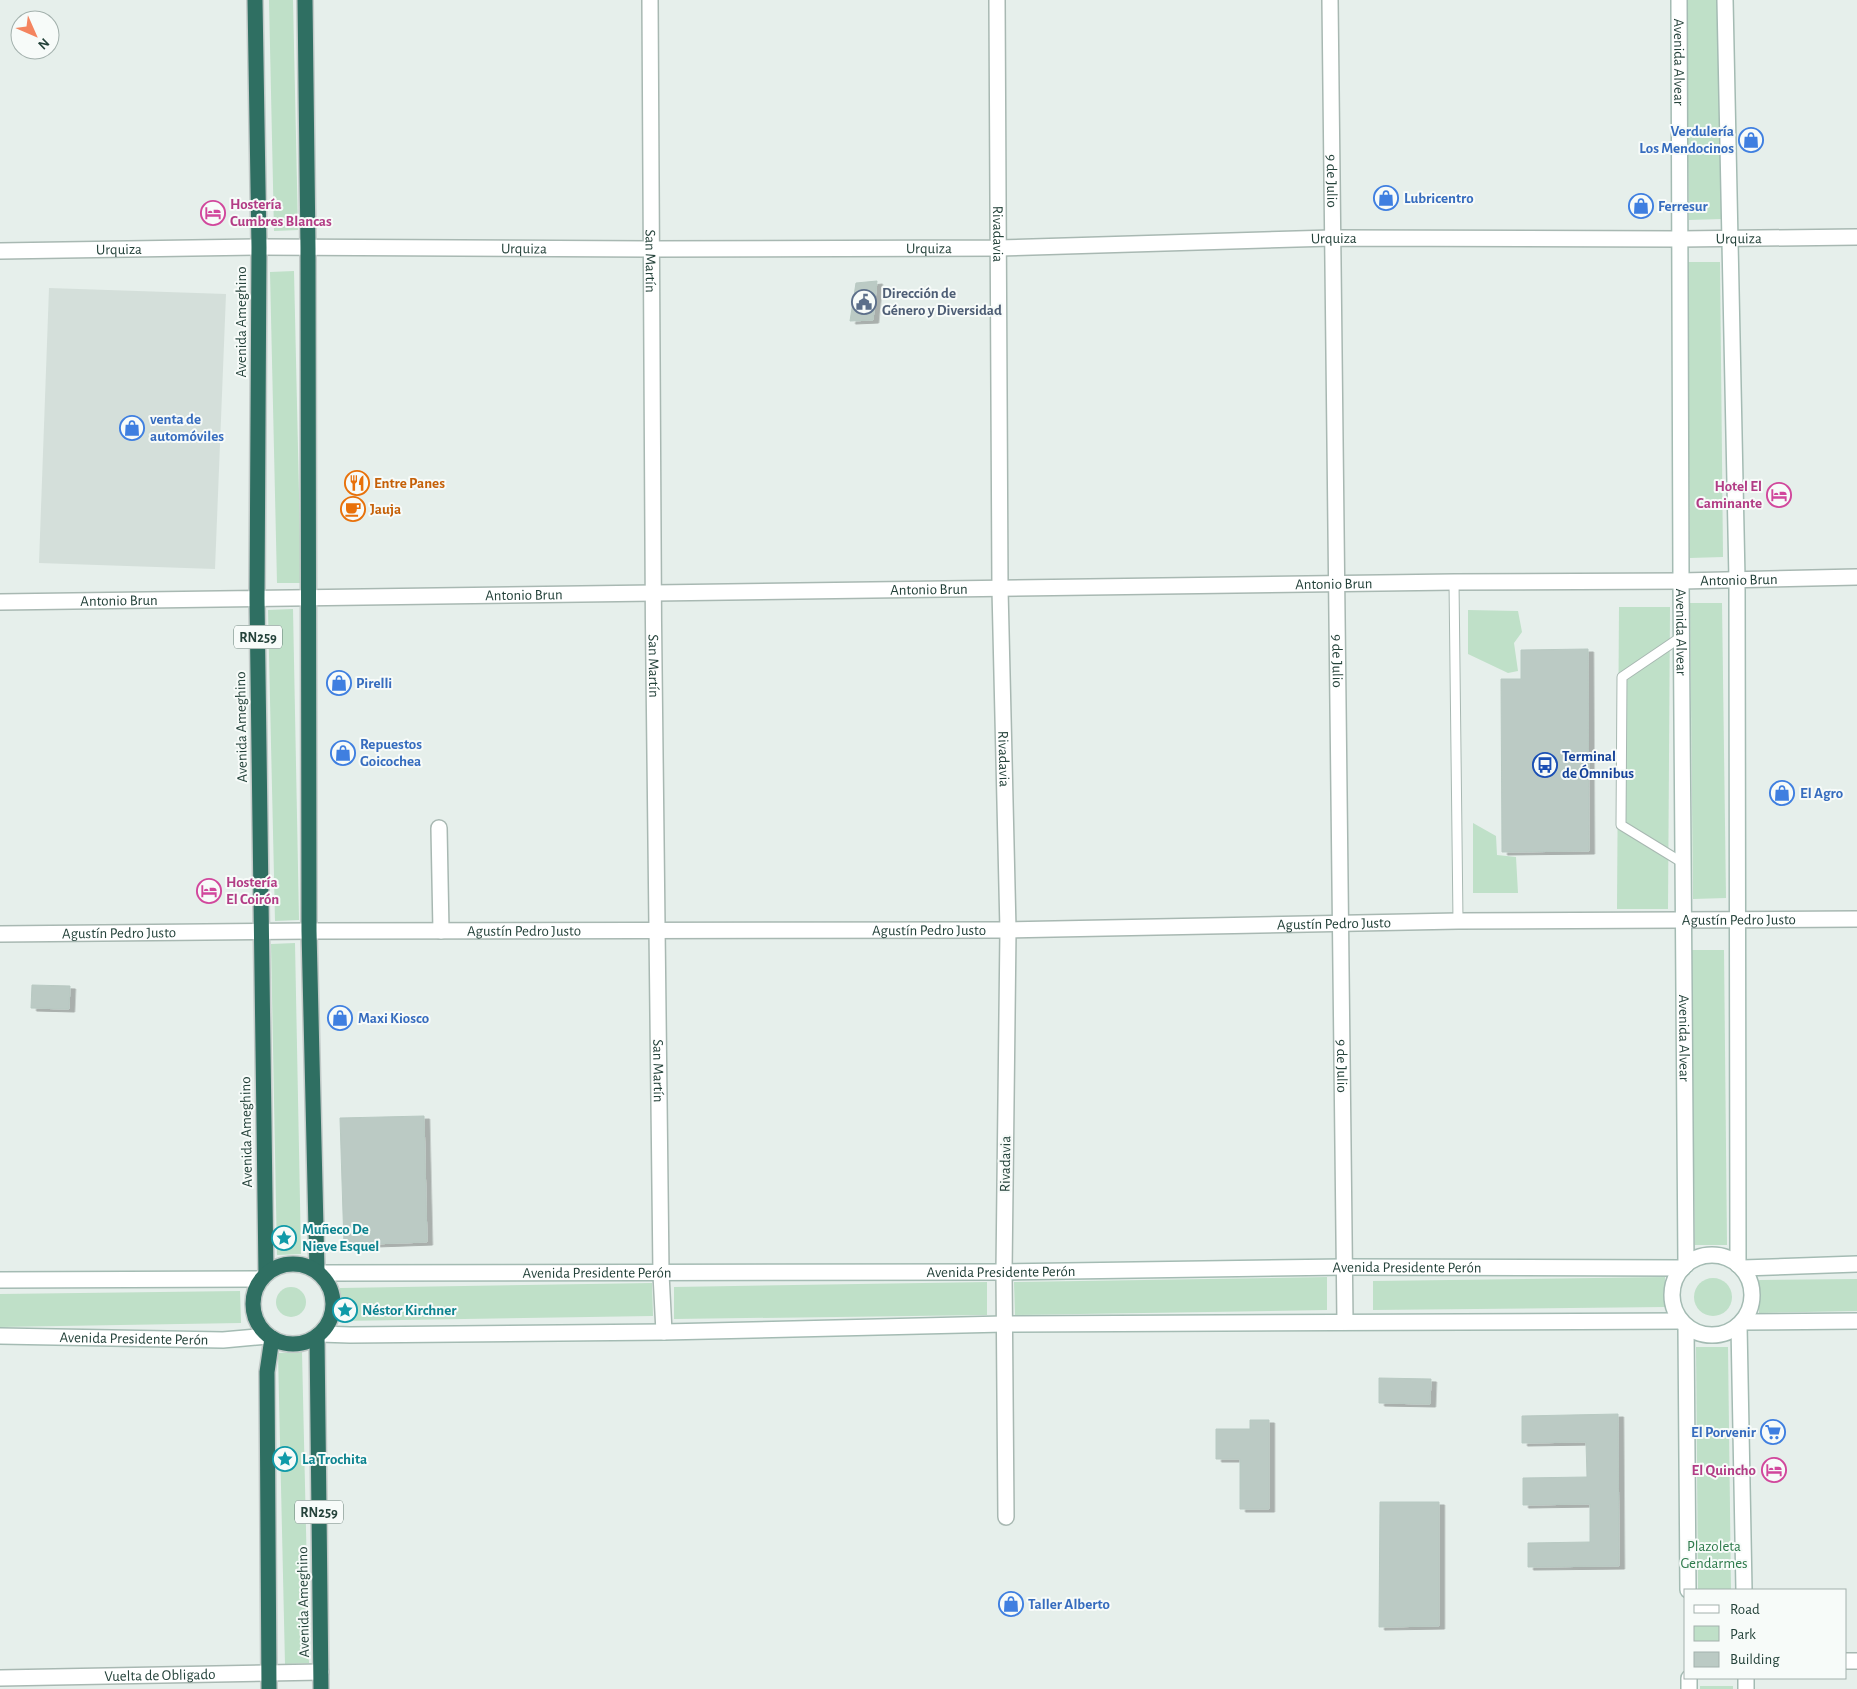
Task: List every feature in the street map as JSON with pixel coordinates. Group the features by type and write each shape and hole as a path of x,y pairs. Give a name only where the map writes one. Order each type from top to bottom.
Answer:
{"highway":[{"name":"Avenida Ameghino","path":"255,0 259,247 257,599 264,1276"},
{"path":"305,0 308,248 309,931 318,1272"},
{"path":"264,1276 276,1267 288,1263 301,1264 318,1272 330,1287 334,1299 333,1312 328,1324 319,1335 308,1341 294,1344 280,1343 270,1337 267,1372 269,1689"},
{"name":"RN259","path":"264,1276 257,1285 252,1298 253,1312 258,1326 270,1337"},
{"name":"Avenida Ameghino","path":"319,1335 321,1689"}],"street":[{"name":"San Martín","path":"650,0 653,593 664,1332"},
{"name":"Rivadavia","path":"997,0 1000,589 1008,930 1004,1272 1006,1518"},
{"name":"9 de Julio","path":"1330,0 1345,1322"},
{"name":"Avenida Alvear","path":"1679,0 1684,1266"},
{"path":"1725,0 1737,579 1737,920 1741,1266 1752,1286 1753,1296 1752,1306 1741,1324 1744,1589"},
{"name":"Urquiza","path":"0,251 259,247 999,248 1332,238 1730,239 1857,236"},
{"name":"Antonio Brun","path":"0,602 1454,582 1680,581 1857,577"},
{"path":"439,828 442,931"},
{"name":"Agustín Pedro Justo","path":"0,934 261,933 309,931 1008,930 1458,921 1857,919"},
{"path":"1857,1264 1741,1266 1726,1257 1716,1255 1696,1258 1684,1266 1674,1280 1672,1291 1675,1313 1683,1323 1699,1334 1710,1336 1721,1335 1741,1324 1857,1321"},
{"name":"Avenida Presidente Perón","path":"318,1272 662,1274 1004,1272 1344,1267 1684,1266"},
{"path":"0,1280 264,1276"},
{"path":"319,1335 664,1332 1004,1324 1683,1323"},
{"path":"1683,1323 1688,1589"},
{"name":"Avenida Presidente Perón","path":"0,1336 223,1340 270,1337"},
{"name":"Vuelta de Obligado","path":"0,1678 321,1672"}],"lane":[{"path":"1454,582 1458,921"},
{"path":"1681,637 1622,678 1621,825 1683,863"}],"shaded area":[{"name":"venta de automóviles","path":"49,288 226,294 215,569 39,563"}],"green space":[{"path":"269,0 293,0 298,230 274,231"},
{"path":"1686,0 1719,0 1722,219 1689,220"},
{"path":"1687,262 1720,262 1723,557 1690,558"},
{"path":"294,271 301,583 277,583 270,272"},
{"path":"1690,603 1722,603 1726,898 1693,899"},
{"path":"1619,607 1670,607 1668,909 1617,909"},
{"path":"293,609 299,920 275,921 268,610"},
{"path":"1468,610 1518,611 1522,632 1514,643 1518,671 1508,673 1468,654"},
{"path":"1473,823 1496,836 1497,855 1516,857 1518,893 1473,893"},
{"path":"295,943 301,1254 277,1255 271,944"},
{"path":"1691,950 1724,950 1727,1245 1695,1245"},
{"path":"1327,1277 1327,1310 1015,1315 1014,1282"},
{"path":"1665,1277 1665,1307 1373,1310 1373,1281"},
{"path":"1713,1278 1726,1284 1732,1297 1726,1310 1713,1316 1700,1310 1694,1297 1700,1284"},
{"path":"1857,1279 1857,1311 1759,1313 1759,1280"},
{"path":"987,1282 987,1315 674,1319 674,1287"},
{"path":"652,1283 653,1316 340,1321 340,1288"},
{"path":"291,1287 297,1288 305,1296 305,1308 297,1316 291,1317 285,1316 277,1308 276,1302 277,1296 285,1288"},
{"path":"240,1291 241,1323 0,1327 0,1294"},
{"name":"Plazoleta Gendarmes","path":"1696,1347 1728,1347 1731,1589 1698,1589"},
{"path":"302,1352 309,1663 285,1664 278,1353"},
{"path":"1700,1686 1733,1686 1733,1689 1700,1689"}],"building":[{"name":"Dirección de Género y Diversidad","path":"877,281 873,320 850,321 856,283"},
{"name":"Terminal de Ómnibus","path":"1588,649 1589,851 1502,852 1501,679 1521,679 1521,650"},
{"path":"32,985 70,986 69,1009 31,1008"},
{"path":"424,1116 427,1242 344,1245 340,1118"},
{"path":"1379,1378 1431,1379 1430,1404 1379,1403"},
{"path":"1618,1414 1619,1566 1528,1567 1528,1543 1590,1542 1590,1504 1523,1505 1523,1478 1587,1477 1586,1442 1522,1443 1522,1416"},
{"path":"1250,1420 1269,1420 1269,1509 1240,1509 1240,1459 1216,1459 1216,1429 1250,1429"},
{"path":"1380,1502 1439,1502 1439,1626 1379,1627"}],"place":[{"name":"Verdulería Los Mendocinos","path":"1751,140"},
{"name":"Lubricentro","path":"1386,198"},
{"name":"Ferresur","path":"1641,206"},
{"name":"Hostería Cumbres Blancas","path":"213,213"},
{"name":"Dirección de Género y Diversidad","path":"864,302"},
{"name":"venta de automóviles","path":"132,428"},
{"name":"Entre Panes","path":"357,483"},
{"name":"Hotel El Caminante","path":"1779,495"},
{"name":"Jauja","path":"353,509"},
{"name":"Pirelli","path":"339,683"},
{"name":"Repuestos Goicochea","path":"343,753"},
{"name":"Terminal de Ómnibus","path":"1545,765"},
{"name":"El Agro","path":"1782,793"},
{"name":"Hostería El Coirón","path":"209,891"},
{"name":"Maxi Kiosco","path":"340,1018"},
{"name":"Muñeco De Nieve Esquel","path":"284,1238"},
{"name":"Néstor Kirchner","path":"345,1310"},
{"name":"El Porvenir","path":"1773,1432"},
{"name":"La Trochita","path":"285,1459"},
{"name":"El Quincho","path":"1774,1470"},
{"name":"Taller Alberto","path":"1011,1604"}]}
